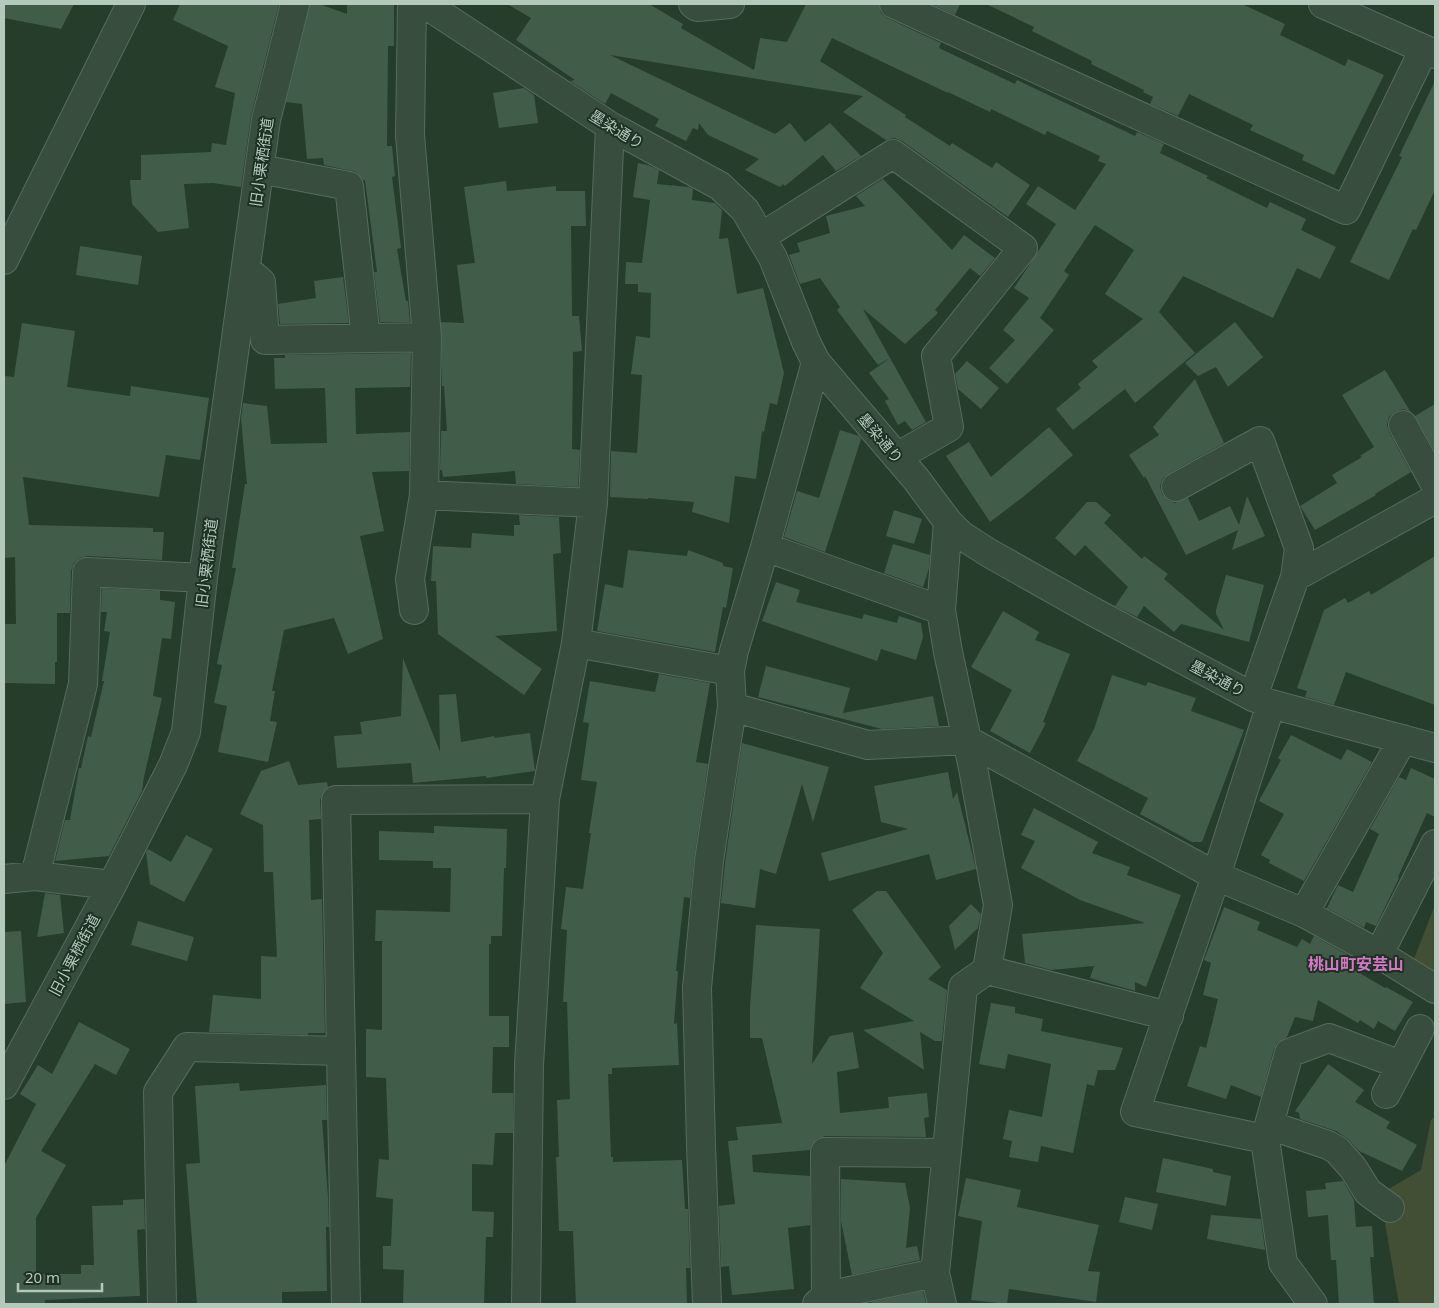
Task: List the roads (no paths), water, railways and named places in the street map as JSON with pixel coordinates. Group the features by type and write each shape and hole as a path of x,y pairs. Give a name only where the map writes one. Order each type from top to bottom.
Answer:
{"street":[{"path":"4,260 131,4"},
{"name":"旧小栗栖街道","path":"4,1085 112,885 173,765 186,732 204,578 266,120 295,4"},
{"path":"412,4 410,135 427,337 424,495 410,579 414,610"},
{"name":"墨染通り","path":"425,4 610,126 720,186 745,210 773,258 806,342 816,362 948,522 961,535 989,553 1092,611 1262,700 1435,748"},
{"path":"693,4 697,8 730,4"},
{"path":"894,4 1346,210 1430,52 1330,5"},
{"path":"526,1304 529,1065 545,799 576,643 593,503 610,126"},
{"path":"761,237 893,154 1023,248 936,356 949,427 896,457"},
{"path":"260,170 349,186 366,338"},
{"path":"246,269 261,282 265,340 427,337"},
{"path":"707,1304 697,988 709,862 732,707 730,671 734,651 816,362"},
{"path":"1403,425 1435,484"},
{"path":"1176,486 1260,441 1298,548 1295,576 1216,876 1169,1016 1124,1111 1267,1132 1328,1145 1337,1150 1353,1168 1368,1192 1390,1208"},
{"path":"424,495 593,503"},
{"path":"1295,576 1435,499"},
{"path":"942,1304 935,1273 964,987 987,970 998,905 968,740 948,652 941,610 948,522"},
{"path":"765,547 941,610"},
{"path":"35,876 83,684 87,572 204,578"},
{"path":"576,643 730,671"},
{"path":"732,707 868,745 968,740 1216,876 1304,913 1379,954 1435,989"},
{"path":"1304,913 1403,738"},
{"path":"346,1304 336,800 545,799"},
{"path":"1379,954 1435,844"},
{"path":"4,879 35,876 112,885"},
{"path":"987,970 1169,1016"},
{"path":"1386,1094 1420,1029"},
{"path":"1313,1304 1283,1264 1267,1132 1289,1053 1329,1038 1401,1066"},
{"path":"162,1304 158,1092 187,1047 341,1051"},
{"path":"935,1273 822,1300 825,1152 946,1153"}],"district":[{"name":"桃山町安芸山","path":"1356,964"}]}
